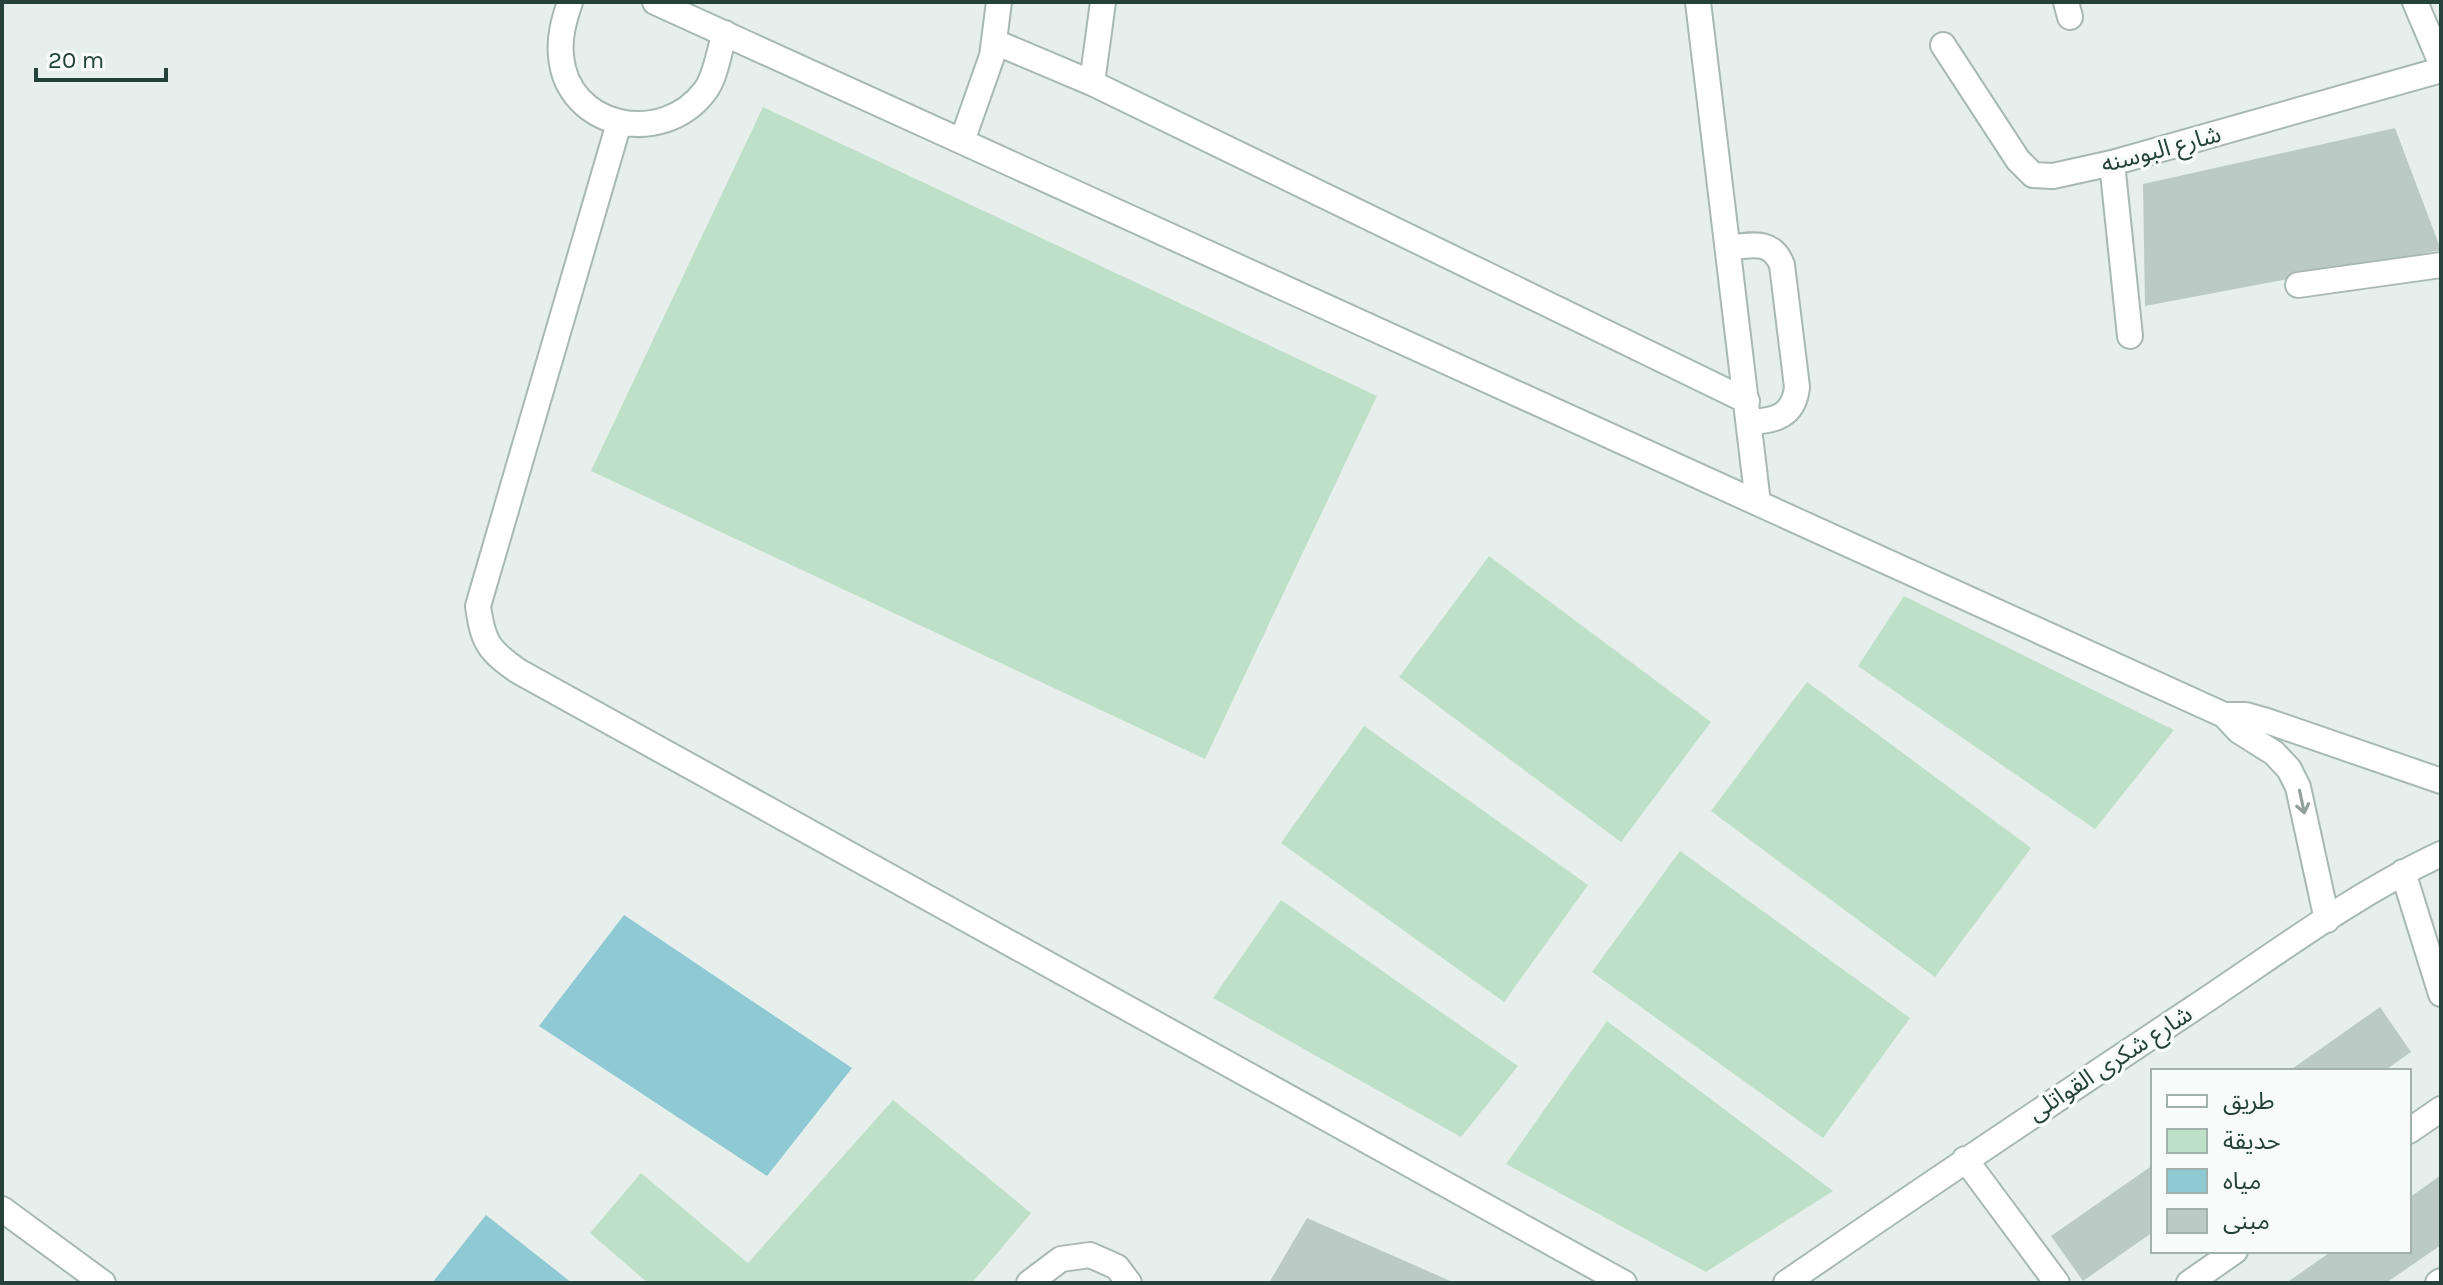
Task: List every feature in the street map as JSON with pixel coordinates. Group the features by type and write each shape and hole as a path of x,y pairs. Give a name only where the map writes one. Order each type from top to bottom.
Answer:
{"street":[{"path":"570,2 561,29 561,59 572,88 592,110 619,123 644,126 669,120 690,107 708,89 725,33"},
{"path":"655,2 2224,715 2256,744 2274,753 2289,769 2298,787 2327,920"},
{"path":"962,141 995,42 999,2"},
{"path":"1092,83 1103,2"},
{"path":"1698,2 1758,503"},
{"path":"2415,2 2441,63"},
{"path":"995,42 1092,83 1770,421 1790,409 1796,399 1797,387 1782,265 1779,255 1763,244 1728,248"},
{"name":"شارع البوسنه","path":"1943,45 2018,160 2033,175 2053,176 2112,163 2441,70"},
{"path":"619,123 478,606 482,633 496,656 1624,1283"},
{"path":"2112,163 2130,336"},
{"path":"2298,285 2441,265"},
{"path":"2224,715 2246,715 2267,721 2441,781"},
{"name":"شارع شكرى القواتلى","path":"1786,1283 1965,1159 2327,920 2403,872 2441,854"},
{"path":"2403,872 2441,994"},
{"path":"2411,1130 2441,1109"},
{"path":"1965,1159 2057,1283"},
{"path":"2,1209 103,1283"},
{"path":"2189,1283 2232,1253"},
{"path":"1033,1281 1061,1259 1090,1255 1117,1267 1129,1283"}],"green space":[{"path":"763,107 1377,396 1205,759 591,471"},
{"path":"1489,556 1711,722 1621,842 1399,677"},
{"path":"1904,596 2174,730 2095,829 1858,666"},
{"path":"1807,682 2031,848 1935,977 1711,811"},
{"path":"1364,726 1588,885 1504,1002 1281,843"},
{"path":"1680,851 1910,1018 1823,1138 1592,972"},
{"path":"1281,900 1518,1066 1461,1137 1213,998"},
{"path":"1607,1021 1833,1191 1706,1272 1506,1164"},
{"path":"893,1100 1031,1213 972,1283 648,1283 590,1233 641,1173 748,1263"}],"water":[{"path":"624,915 852,1068 767,1176 539,1026"},
{"path":"486,1215 572,1283 432,1283"}],"building":[{"path":"2395,128 2441,250 2145,306 2143,184"},
{"path":"2380,1007 2411,1052 2387,1069 2292,1069"},
{"path":"2151,1166 2151,1233 2083,1281 2051,1236"},
{"path":"2441,1175 2441,1245 2386,1283 2286,1283 2329,1253 2411,1253 2411,1197"},
{"path":"1307,1218 1455,1283 1269,1283"}]}
